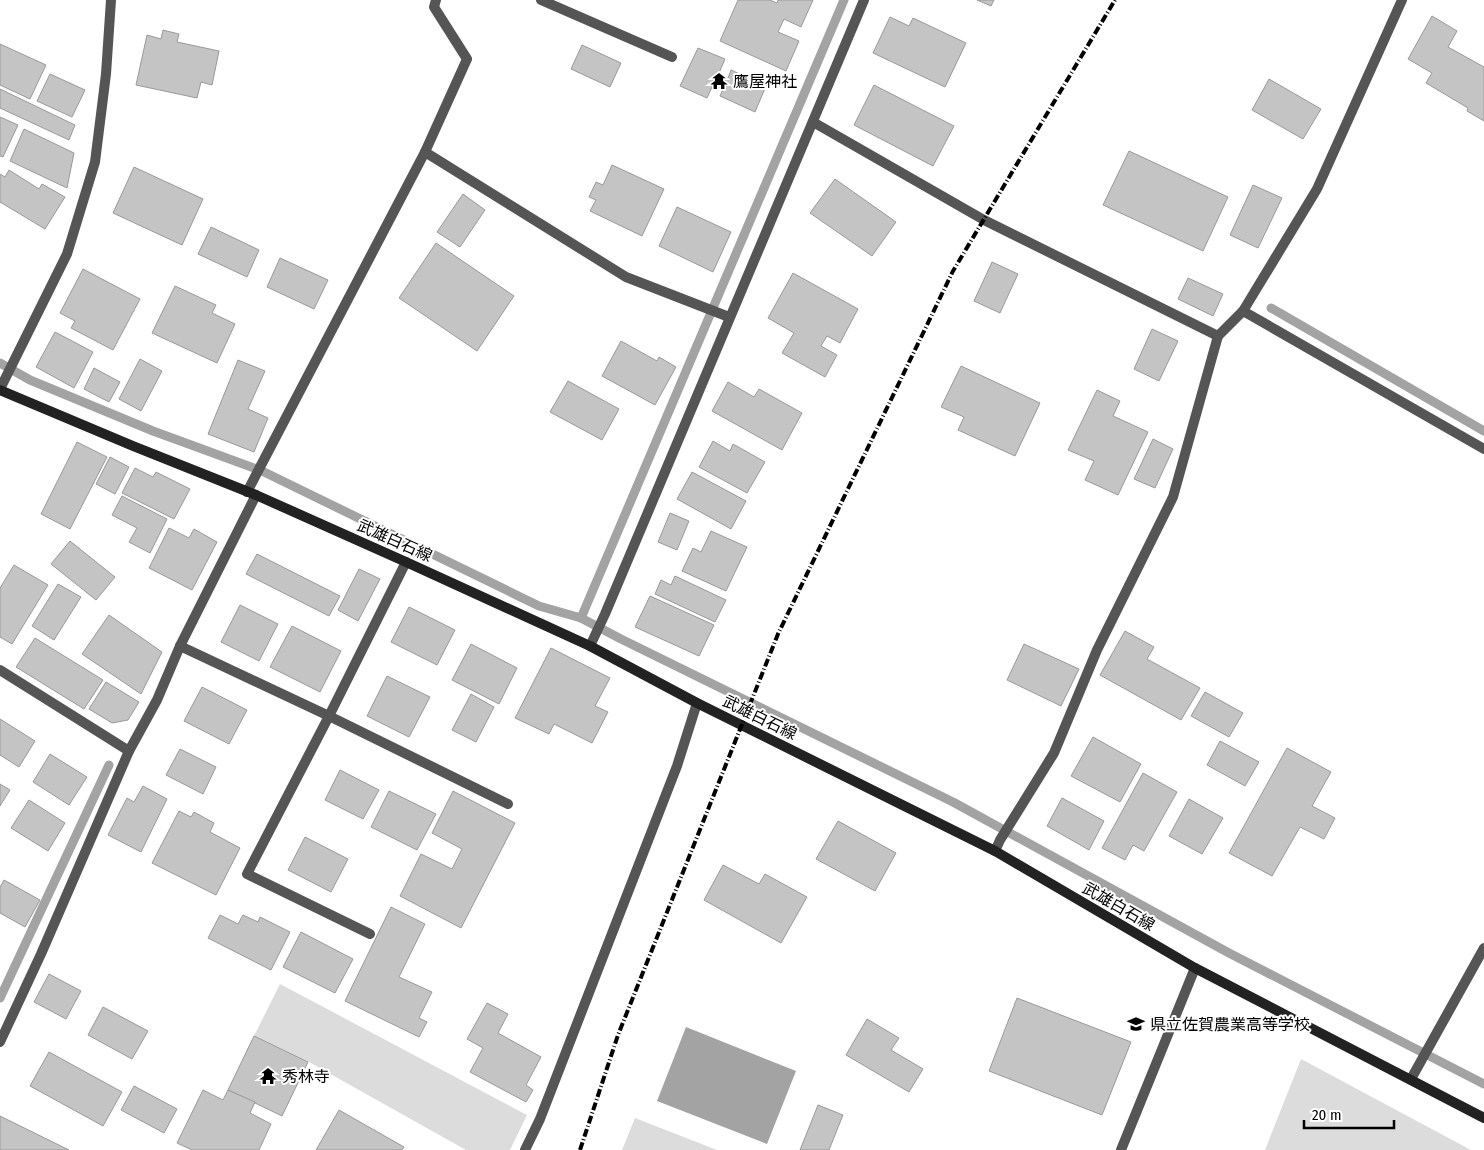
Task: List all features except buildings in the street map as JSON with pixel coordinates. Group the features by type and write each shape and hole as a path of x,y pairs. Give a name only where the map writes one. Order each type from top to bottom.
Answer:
{"main road":[{"name":"武雄白石線","path":"2,386 133,446 252,494 406,562 590,646 697,703 995,851 1195,968 1484,1118"}],"street":[{"path":"2,386 67,254 95,162 106,74 111,0"},
{"path":"0,1042 41,954 129,751 157,700 180,646 252,494 252,481 425,152 467,59 434,6 436,0"},
{"path":"540,0 672,57"},
{"path":"590,646 605,614 725,315 813,122 864,0"},
{"path":"995,851 1054,753 1097,650 1173,497 1218,336 1243,311 1318,189 1402,0"},
{"path":"813,122 984,220 1218,336"},
{"path":"425,152 626,278 725,315"},
{"path":"1243,311 1484,449"},
{"path":"370,934 247,874 406,562"},
{"path":"180,646 329,716 508,804"},
{"path":"0,670 129,751"},
{"path":"526,1150 540,1119 677,766 697,703"},
{"path":"1410,1079 1484,948"},
{"path":"1121,1150 1195,968"}],"shaded area":[{"path":"280,984 527,1115 510,1150 466,1150 309,1062 254,1036"},
{"path":"686,1027 796,1071 767,1144 657,1101"},
{"path":"1301,1059 1471,1150 1265,1150"},
{"path":"635,1118 717,1150 622,1150"}],"waterway":[{"path":"581,618 844,0"},
{"path":"1271,308 1484,431"},
{"path":"0,363 30,380 153,431 262,471 539,606 581,618 953,802 1229,953 1484,1084"},
{"path":"0,998 109,765"}],"railway":[{"path":"580,1150 618,1035 778,634 953,271 1115,0"}],"place":[{"name":"鷹屋神社","path":"719,81"},
{"name":"県立佐賀農業高等学校","path":"1136,1024"},
{"name":"秀林寺","path":"268,1076"}]}
